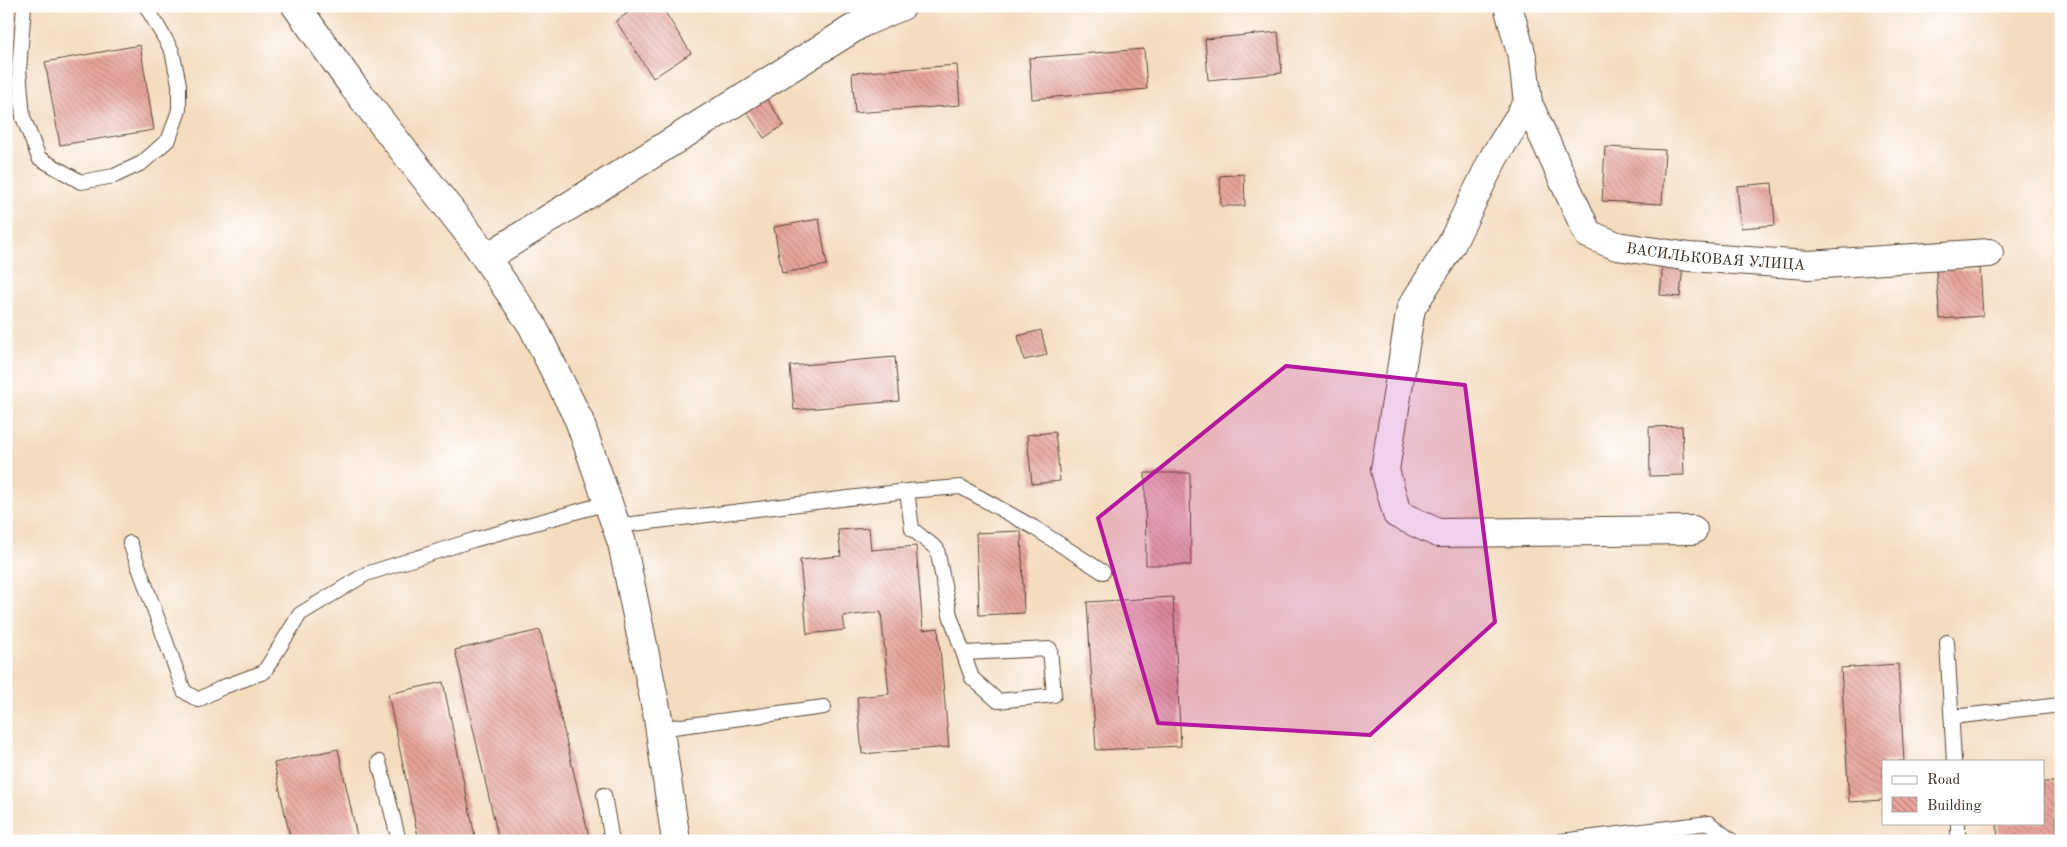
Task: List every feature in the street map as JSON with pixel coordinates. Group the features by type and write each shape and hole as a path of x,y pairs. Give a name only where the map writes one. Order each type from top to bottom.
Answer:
{"street":[{"path":"296,6 353,86 473,239 532,325 579,420 622,544 659,729 676,841"},
{"path":"486,258 862,23 902,6"},
{"name":"ВАСИЛЬКОВАЯ УЛИЦА","path":"1508,6 1523,60 1528,103 1588,234 1617,246 1689,257 1808,265 1989,253"},
{"path":"1528,103 1494,157 1451,245 1411,308 1385,470 1397,514 1438,533 1693,530"}],"lane":[{"path":"24,6 19,70 22,117 39,158 80,182 114,176 142,163 169,139 179,110 179,84 172,52 146,6"},
{"path":"130,543 184,691 198,700 223,687 264,672 300,614 366,574 473,540 612,514 961,487 1033,527 1103,572"},
{"path":"907,491 912,530 937,549 950,616 972,678 998,701 1054,695 1050,649 964,654"},
{"path":"1948,642 1954,760"},
{"path":"1952,717 2061,705"},
{"path":"659,729 824,707"},
{"path":"379,762 399,841"},
{"path":"604,795 612,841"},
{"path":"1562,841 1710,823 1732,841"},
{"path":"1958,824 1958,841"}],"highlighted area":[{"path":"1286,366 1465,385 1495,622 1370,735 1158,723 1098,518"}],"building":[{"path":"638,6 661,6 691,53 653,78 616,21"},
{"path":"1278,32 1282,73 1208,80 1205,39"},
{"path":"140,45 154,130 60,145 45,62"},
{"path":"1144,49 1147,89 1032,99 1029,58"},
{"path":"957,65 960,105 855,113 852,73"},
{"path":"763,93 784,125 764,138 743,106"},
{"path":"1605,147 1665,150 1662,204 1602,201"},
{"path":"1244,174 1245,206 1221,206 1220,176"},
{"path":"1772,183 1775,225 1741,228 1737,186"},
{"path":"819,219 827,265 782,273 774,227"},
{"path":"1663,263 1683,265 1680,297 1660,295"},
{"path":"1980,268 1983,316 1940,319 1936,271"},
{"path":"1041,330 1047,355 1024,360 1018,336"},
{"path":"895,357 899,401 794,410 790,366"},
{"path":"1682,426 1684,475 1650,476 1649,427"},
{"path":"1055,432 1060,481 1032,484 1027,435"},
{"path":"1145,473 1190,473 1191,565 1146,565"},
{"path":"869,528 871,550 916,546 923,630 938,628 949,747 862,754 857,697 889,694 881,612 843,616 845,630 807,634 800,560 841,556 838,530"},
{"path":"1021,531 1024,613 979,615 976,533"},
{"path":"1173,597 1181,746 1096,750 1087,602"},
{"path":"540,630 590,841 499,841 455,650"},
{"path":"1898,664 1904,760 1882,760 1882,800 1849,802 1841,668"},
{"path":"443,682 476,841 419,841 388,694"},
{"path":"338,749 358,841 291,841 274,763"},
{"path":"2044,782 2055,782 2057,841 1998,841 1997,824 2044,824"}]}
